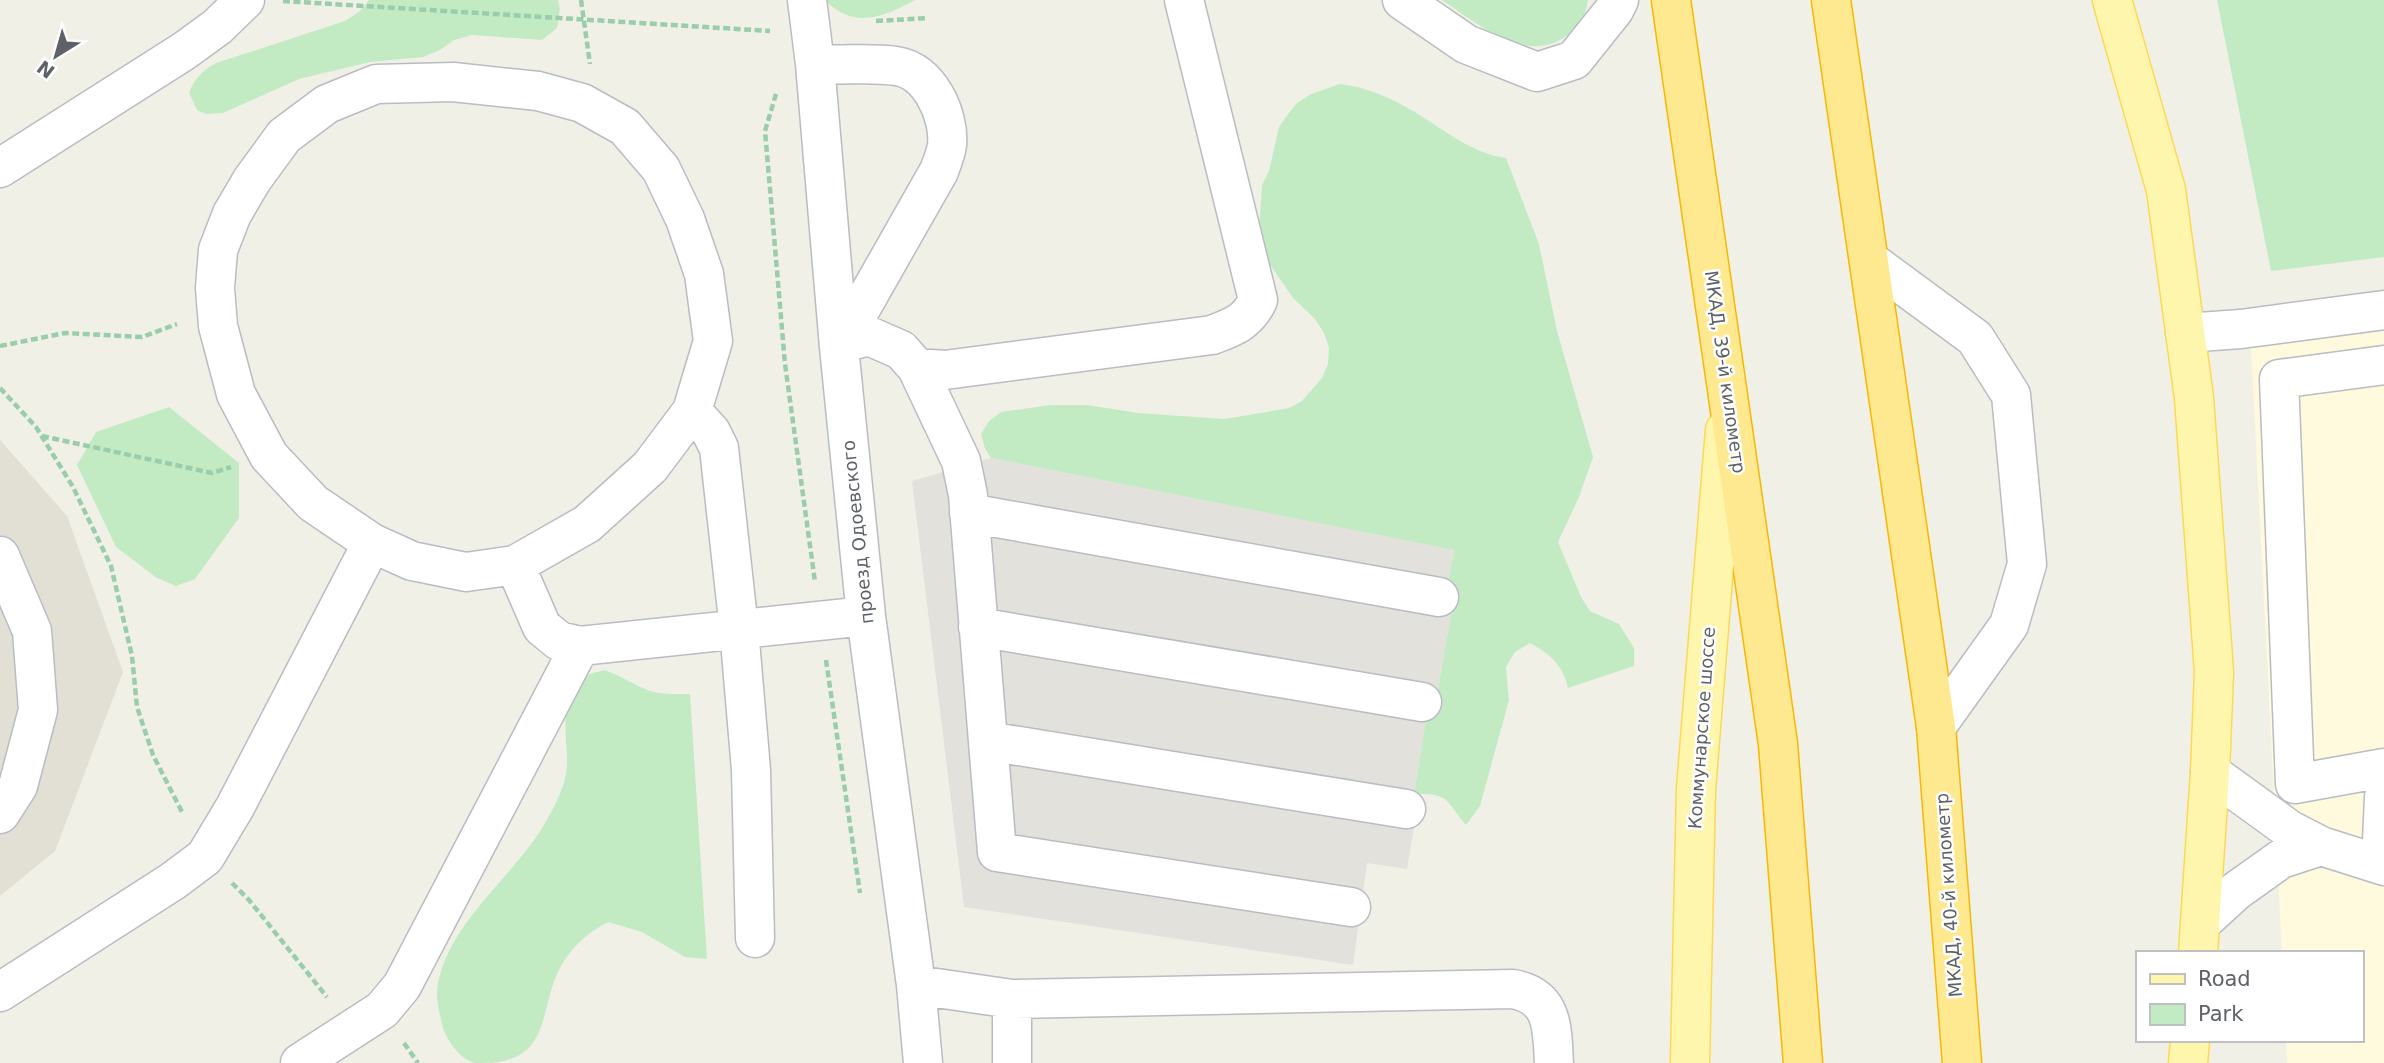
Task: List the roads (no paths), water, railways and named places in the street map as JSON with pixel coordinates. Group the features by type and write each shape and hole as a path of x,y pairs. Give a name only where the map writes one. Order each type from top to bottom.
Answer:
{"highway":[{"name":"МКАД, 39-й километр","path":"1671,0 1778,744 1803,1063"},
{"path":"1831,0 1936,727"},
{"name":"МКАД, 40-й километр","path":"1936,727 1962,1063"}],"main road":[{"path":"2112,0 2166,190 2194,398 2214,672 2200,938"},
{"name":"Коммунарское шоссе","path":"1690,1063 1696,789 1728,393"},
{"path":"2188,1063 2190,1042"}],"street":[{"path":"0,168 184,51 217,27 245,0"},
{"name":"проезд Одоевского","path":"807,0 866,616 916,985 923,1063"},
{"path":"917,368 945,370 1212,335 1240,324 1252,313 1258,300 1184,0"},
{"path":"1402,0 1466,44 1537,72 1574,60 1615,9 1619,0"},
{"path":"815,64 897,66 914,73 933,92 944,118 947,145 939,171 839,347"},
{"path":"453,82 538,91 582,103 625,127 661,169 685,219 704,274 713,341 692,411 650,467 587,524 515,565 466,572 412,561 372,543 313,503 269,456 236,394 218,326 215,288 218,250 232,214 252,180 284,136 327,104 376,85 453,82"},
{"path":"1869,260 1975,338 2011,395 2027,564 2009,625 1936,727"},
{"path":"2185,333 2241,329 2384,310 2384,327"},
{"path":"839,347 869,336 901,350 917,368 961,461 969,513 997,852 1351,907"},
{"path":"2210,772 2290,830 2320,846 2383,865 2383,782 2295,784 2279,379 2384,365"},
{"path":"692,411 711,432 719,448 751,770 755,938"},
{"path":"969,513 1439,597"},
{"path":"0,992 173,881 205,857 235,807 372,543"},
{"path":"0,556 32,631 38,710 18,786 0,814"},
{"path":"515,565 542,627 559,640 580,646 866,616"},
{"path":"978,626 1422,702"},
{"path":"300,1063 382,1010 402,986 580,646"},
{"path":"988,741 1406,809"},
{"path":"2200,938 2235,891 2281,859 2320,846"},
{"path":"916,985 1012,999 1513,989 1528,992 1549,1014 1554,1063"},
{"path":"1012,999 1012,1063"}]}
